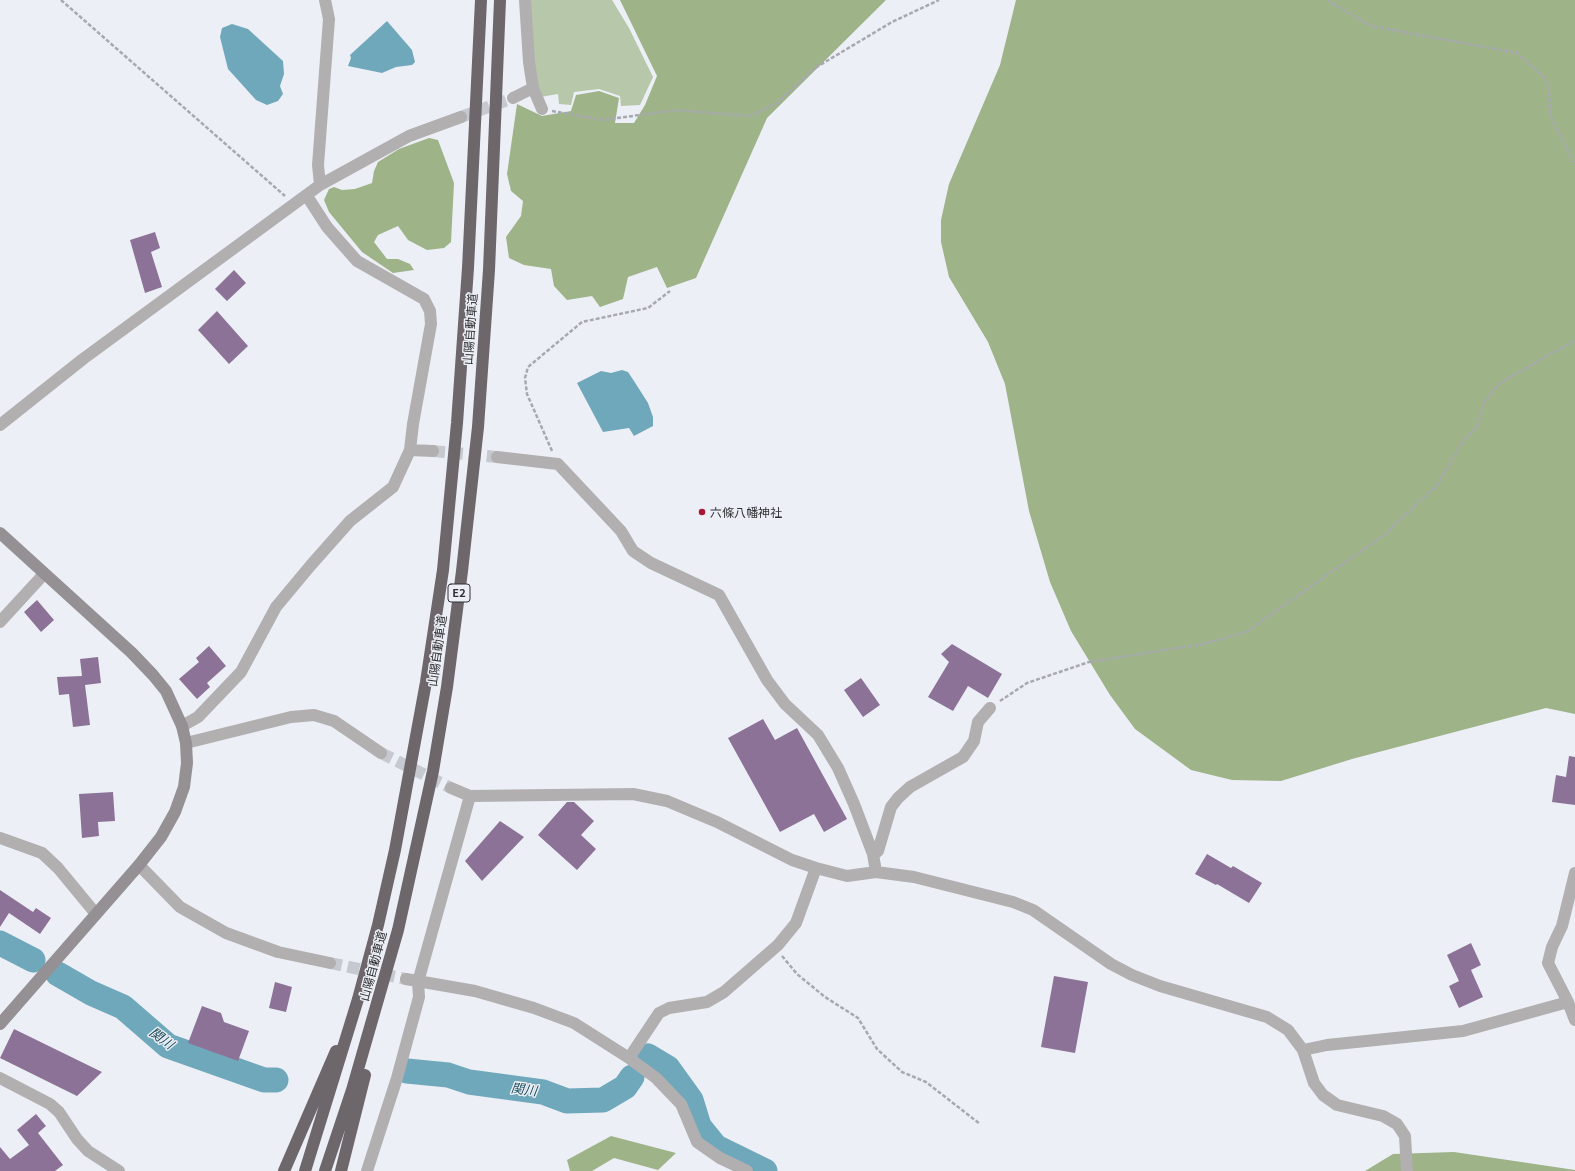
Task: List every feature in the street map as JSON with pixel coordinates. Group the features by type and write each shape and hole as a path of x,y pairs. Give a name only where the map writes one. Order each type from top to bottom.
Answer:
{"highway":[{"name":"山陽自動車道","path":"305,1171 358,999 395,850 411,771 443,570 458,424 468,268 480,0"},
{"name":"山陽自動車道","path":"325,1171 352,1090 398,930 433,770 447,687 478,427 488,278 500,0"},
{"path":"341,1171 352,1130 398,930"},
{"path":"284,1171 358,999"}],"street":[{"path":"320,185 318,165 329,19 326,0"},
{"path":"525,0 529,62 533,88 542,109"},
{"path":"513,98 533,88"},
{"path":"0,425 83,359 320,185 409,136 461,117"},
{"path":"182,726 198,717 241,672 276,607 350,521 393,488 410,450 413,424 431,324 430,311 424,299 357,261 327,226 307,196"},
{"path":"410,450 433,451"},
{"path":"497,458 558,464 620,531 633,551 651,563 719,595 767,680 785,704 818,735 838,768 854,804 873,854 876,872"},
{"path":"0,533 132,653 153,675 166,691 182,726 186,743 187,763 184,787 175,812 161,837 139,865 0,1024"},
{"path":"0,622 44,574"},
{"path":"873,854 878,851 892,807 898,798 910,787 963,756 974,740 978,722 990,708"},
{"path":"186,743 290,718 314,715 334,721 381,754"},
{"path":"450,788 470,796 633,794 667,801 717,822 792,860 816,868 847,876 876,872 914,876 1013,902 1033,910 1111,964 1132,975 1160,986 1267,1017 1288,1030 1303,1050 1314,1083 1323,1095 1338,1105 1383,1116 1397,1124 1406,1136 1407,1171"},
{"path":"367,1171 397,1078 419,997 418,982 470,796"},
{"path":"0,838 42,853 58,868 96,914"},
{"path":"139,865 180,907 226,933 278,952 330,963"},
{"path":"629,1058 659,1013 669,1008 707,1002 724,992 778,945 796,923 816,868"},
{"path":"1575,873 1562,926 1552,947 1548,963 1568,1002 1575,1020"},
{"path":"406,979 475,990 534,1008 574,1023 629,1058 656,1078 681,1104 697,1142 720,1158 747,1171"},
{"path":"1303,1050 1327,1045 1463,1031 1568,1002"},
{"path":"0,1078 50,1104 59,1112 77,1140 88,1152 119,1171"}],"path":[{"path":"61,0 281,192 292,207"},
{"path":"542,109 603,120 676,110 750,116 777,103 814,68 892,22 939,0"},
{"path":"1326,0 1340,6 1371,26 1518,53 1545,78 1549,90 1550,115 1575,165"},
{"path":"558,464 527,394 525,378 528,367 582,322 648,308 670,291"},
{"path":"990,708 1027,683 1089,662 1202,644 1246,632 1384,535 1437,485 1462,443 1477,426 1485,401 1500,383 1575,340"},
{"path":"778,945 780,954 797,974 825,997 858,1018 877,1049 902,1072 926,1082 980,1124"}],"green space":[{"path":"529,0 612,0 629,28 653,77 640,105 621,106 620,96 599,89 574,92 571,105 559,104 558,94 540,97 533,71"},
{"path":"620,0 886,0 767,118 696,278 667,288 657,267 628,277 623,299 600,307 592,296 567,300 554,286 551,269 524,265 509,258 506,237 521,216 523,201 511,191 507,174 517,104 542,116 571,111 576,95 599,91 619,98 615,123 634,123 645,105 657,76"},
{"path":"1016,0 1575,0 1575,714 1546,708 1352,759 1281,781 1232,780 1191,770 1135,729 1110,695 1071,631 1050,582 1029,511 1005,384 988,342 949,277 941,242 941,220 949,184 1000,65"},
{"path":"429,138 438,140 454,183 451,242 444,248 427,250 408,240 398,226 378,235 374,242 387,259 398,259 410,264 414,270 393,273 362,252 329,212 324,200 329,189 334,187 342,190 355,189 372,183 374,171 378,162 399,149"},
{"path":"611,1136 676,1153 658,1170 614,1158 592,1171 570,1171 567,1160"},
{"path":"1454,1152 1575,1171 1365,1171 1393,1154"}],"water":[{"path":"387,21 412,50 415,62 412,65 396,67 382,73 348,66 351,58 350,55"},
{"path":"232,24 248,29 283,61 284,74 280,86 283,94 278,101 267,105 256,100 228,69 220,37 222,28"},
{"path":"622,370 628,372 634,381 648,403 653,417 653,426 634,436 629,428 603,432 577,383 601,371 611,373"}],"building":[{"path":"155,232 160,248 151,252 162,287 145,293 130,240"},
{"path":"234,270 246,283 227,301 215,289"},
{"path":"217,311 248,346 229,364 198,330"},
{"path":"37,600 54,620 41,632 24,612"},
{"path":"952,644 1002,674 988,698 968,686 953,711 928,697 949,662 941,654"},
{"path":"209,646 226,666 207,683 210,687 197,699 179,679 199,662 196,658"},
{"path":"98,657 101,683 85,685 90,725 73,727 69,694 59,695 57,677 82,676 80,659"},
{"path":"861,678 880,705 863,717 844,690"},
{"path":"763,719 775,740 797,728 847,819 824,832 814,814 780,832 728,738"},
{"path":"1569,756 1575,757 1575,805 1552,802 1556,775 1566,777"},
{"path":"113,792 115,821 98,822 99,836 82,838 79,794"},
{"path":"567,802 574,802 594,821 581,835 596,849 577,870 538,835"},
{"path":"500,821 524,837 482,881 465,861"},
{"path":"1207,854 1231,868 1233,866 1262,883 1249,903 1217,884 1216,885 1195,874"},
{"path":"0,890 33,912 36,908 51,918 40,934 9,913 0,927"},
{"path":"1471,943 1481,965 1471,970 1483,997 1459,1008 1449,986 1459,981 1447,955"},
{"path":"1054,976 1088,982 1075,1053 1041,1047"},
{"path":"275,982 292,987 286,1012 269,1008"},
{"path":"202,1006 221,1013 224,1022 249,1031 238,1061 188,1043"},
{"path":"14,1029 102,1072 77,1096 0,1058"},
{"path":"36,1114 46,1126 38,1133 63,1165 55,1171 0,1171 0,1147 10,1159 29,1145 17,1130"}],"waterway":[{"name":"関川","path":"0,943 33,960"},
{"name":"関川","path":"58,974 91,993 123,1007 168,1046 264,1080 276,1080"},
{"name":"関川","path":"643,1059 648,1056 668,1068 691,1100 699,1126 716,1147 765,1171"},
{"name":"関川","path":"407,1071 448,1075 469,1082 543,1092 567,1101 603,1100 625,1087 632,1077"}],"tunnel":[{"path":"461,117 513,98"},
{"path":"433,451 497,457"},
{"path":"381,753 451,788"},
{"path":"330,963 406,979"}],"place":[{"name":"六條八幡神社","path":"702,512"}]}
